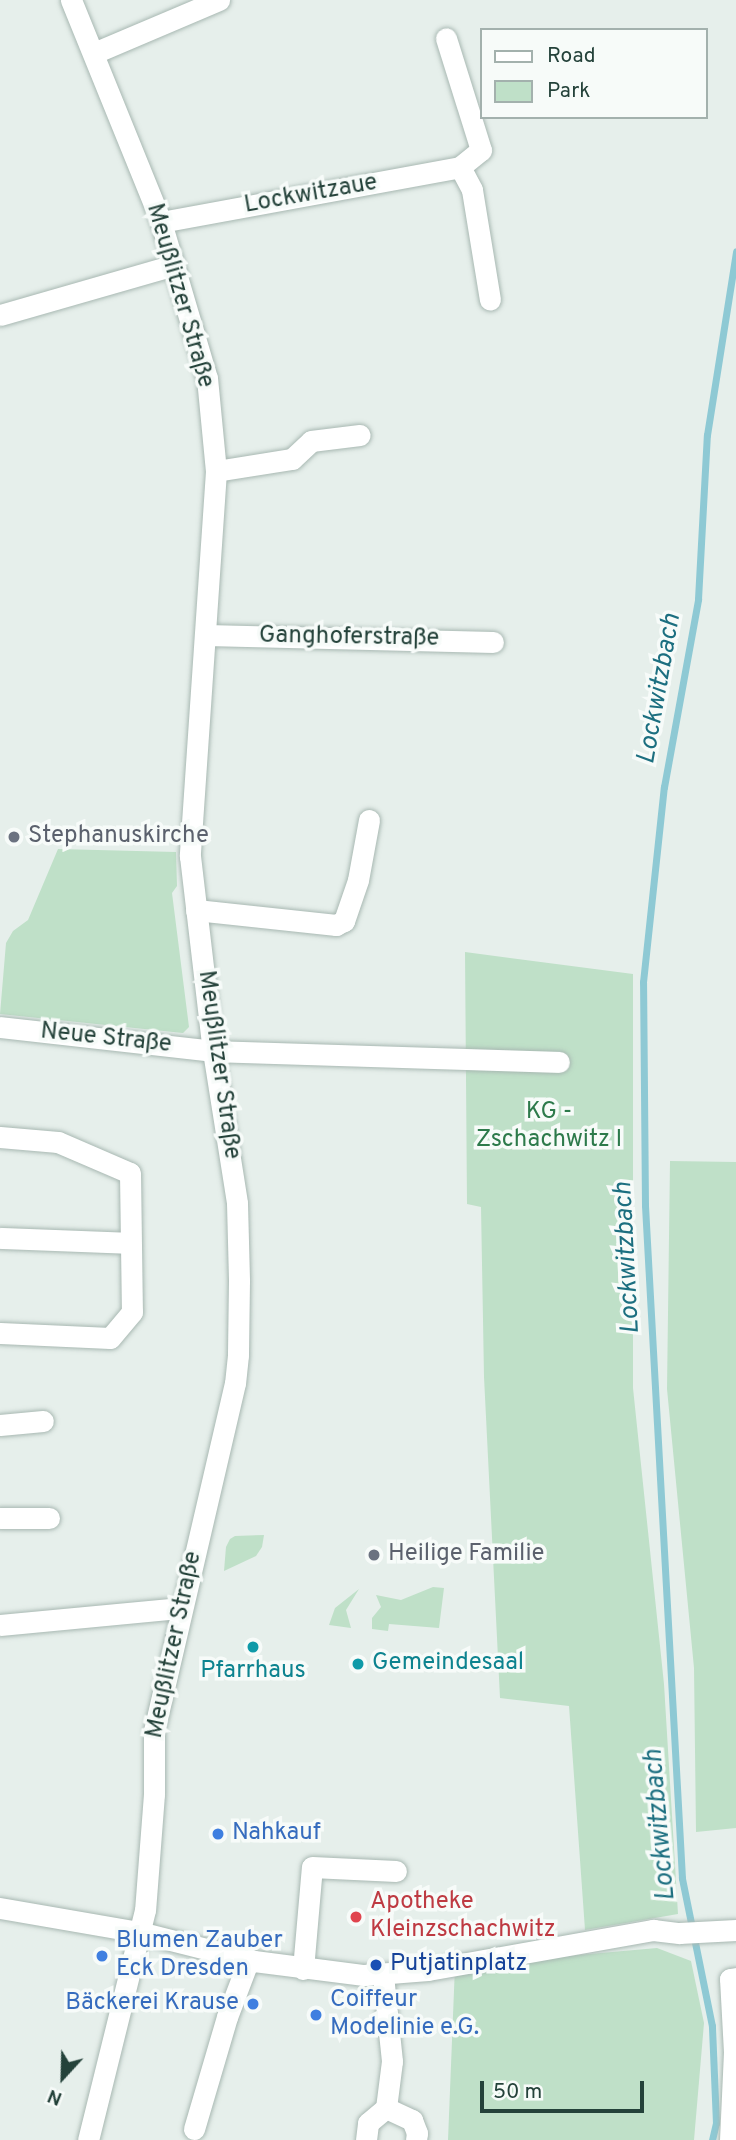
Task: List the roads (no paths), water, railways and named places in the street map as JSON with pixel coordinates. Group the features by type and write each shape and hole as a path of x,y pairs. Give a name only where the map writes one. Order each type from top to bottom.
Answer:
{"street":[{"name":"Meußlitzer Straße","path":"71,0 161,222 207,378 216,471 190,849 213,1051 237,1203 238,1355 227,1418 154,1731 150,1867 139,1932 88,2140"},
{"path":"94,53 219,0"},
{"path":"446,38 481,150 460,167 472,190 490,300"},
{"name":"Lockwitzaue","path":"161,222 460,167"},
{"path":"0,315 174,265"},
{"path":"216,471 292,459 311,442 360,435"},
{"name":"Ganghoferstraße","path":"206,635 493,642"},
{"path":"197,910 336,925 344,921 358,880 369,820"},
{"name":"Neue Straße","path":"0,1027 213,1051 559,1062"},
{"path":"0,1137 58,1142 130,1172 132,1312 110,1338 0,1333"},
{"path":"0,1238 129,1243"},
{"path":"0,1425 43,1421"},
{"path":"0,1518 49,1518"},
{"path":"0,1625 181,1608"},
{"path":"303,1969 312,1867 396,1871"},
{"path":"0,1908 139,1932 249,1959 303,1969 383,1975 428,1970 653,1930 679,1933 728,1931"},
{"path":"194,2129 227,2017 249,1959"},
{"path":"366,2140 368,2123 386,2108 392,2061 383,2000 383,1975"},
{"path":"730,2140 734,2052 730,1979 736,1979"},
{"path":"386,2108 412,2120 417,2133 416,2140"}],"waterway":[{"name":"Lockwitzbach","path":"712,2140 716,2123 712,2026 682,1878 645,1205 643,982 664,787 698,599 707,435 736,251"}],"place":[{"name":"Stephanuskirche","path":"14,837"},
{"name":"Heilige Familie","path":"374,1555"},
{"name":"Pfarrhaus","path":"253,1647"},
{"name":"Gemeindesaal","path":"358,1664"},
{"name":"Nahkauf","path":"218,1834"},
{"name":"Apotheke Kleinzschachwitz","path":"356,1917"},
{"name":"Blumen Zauber Eck Dresden","path":"102,1956"},
{"name":"Putjatinplatz","path":"376,1965"},
{"name":"Bäckerei Krause","path":"253,2004"},
{"name":"Coiffeur Modelinie e.G.","path":"316,2015"}],"park label":[{"name":"KG - Zschachwitz I","path":"549,1127"}]}
